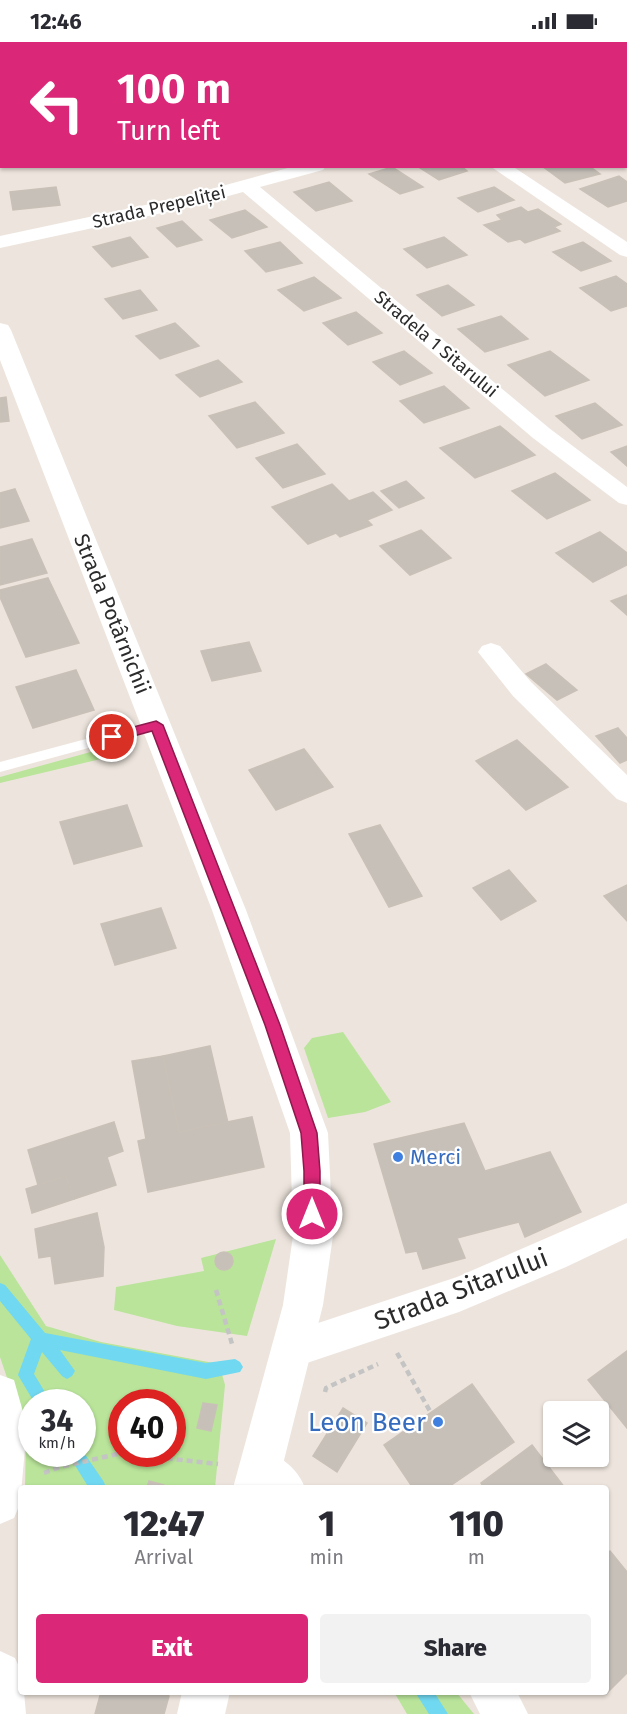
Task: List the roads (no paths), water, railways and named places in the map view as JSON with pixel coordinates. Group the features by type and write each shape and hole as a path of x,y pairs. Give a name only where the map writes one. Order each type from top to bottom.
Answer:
{"street":[{"name":"Strada Prepeliței","path":"0,242 247,186 310,168"},
{"path":"502,168 627,251"},
{"name":"Stradela 1 Sitarului","path":"247,186 542,433 627,498"},
{"name":"Strada Potârnichii","path":"0,330 268,1015 309,1133 313,1236 303,1305 292,1349 267,1481"},
{"path":"491,652 522,689 627,792"},
{"name":"Strada Sitarului","path":"292,1349 459,1294 627,1220"},
{"path":"0,1394 7,1426 0,1504"},
{"path":"0,1673 4,1714"},
{"path":"201,1714 205,1695"},
{"path":"493,1695 506,1714"}],"lane":[{"path":"0,767 156,725"}],"waterway":[{"path":"0,1290 41,1339"},
{"path":"35,1389 26,1375 39,1339 41,1339"},
{"path":"41,1339 206,1371 235,1367"},
{"path":"41,1339 67,1371"},
{"path":"84,1467 96,1485"},
{"path":"426,1695 439,1714"}],"place":[{"name":"Merci","path":"398,1157"},
{"name":"Leon Beer","path":"438,1422"}]}
